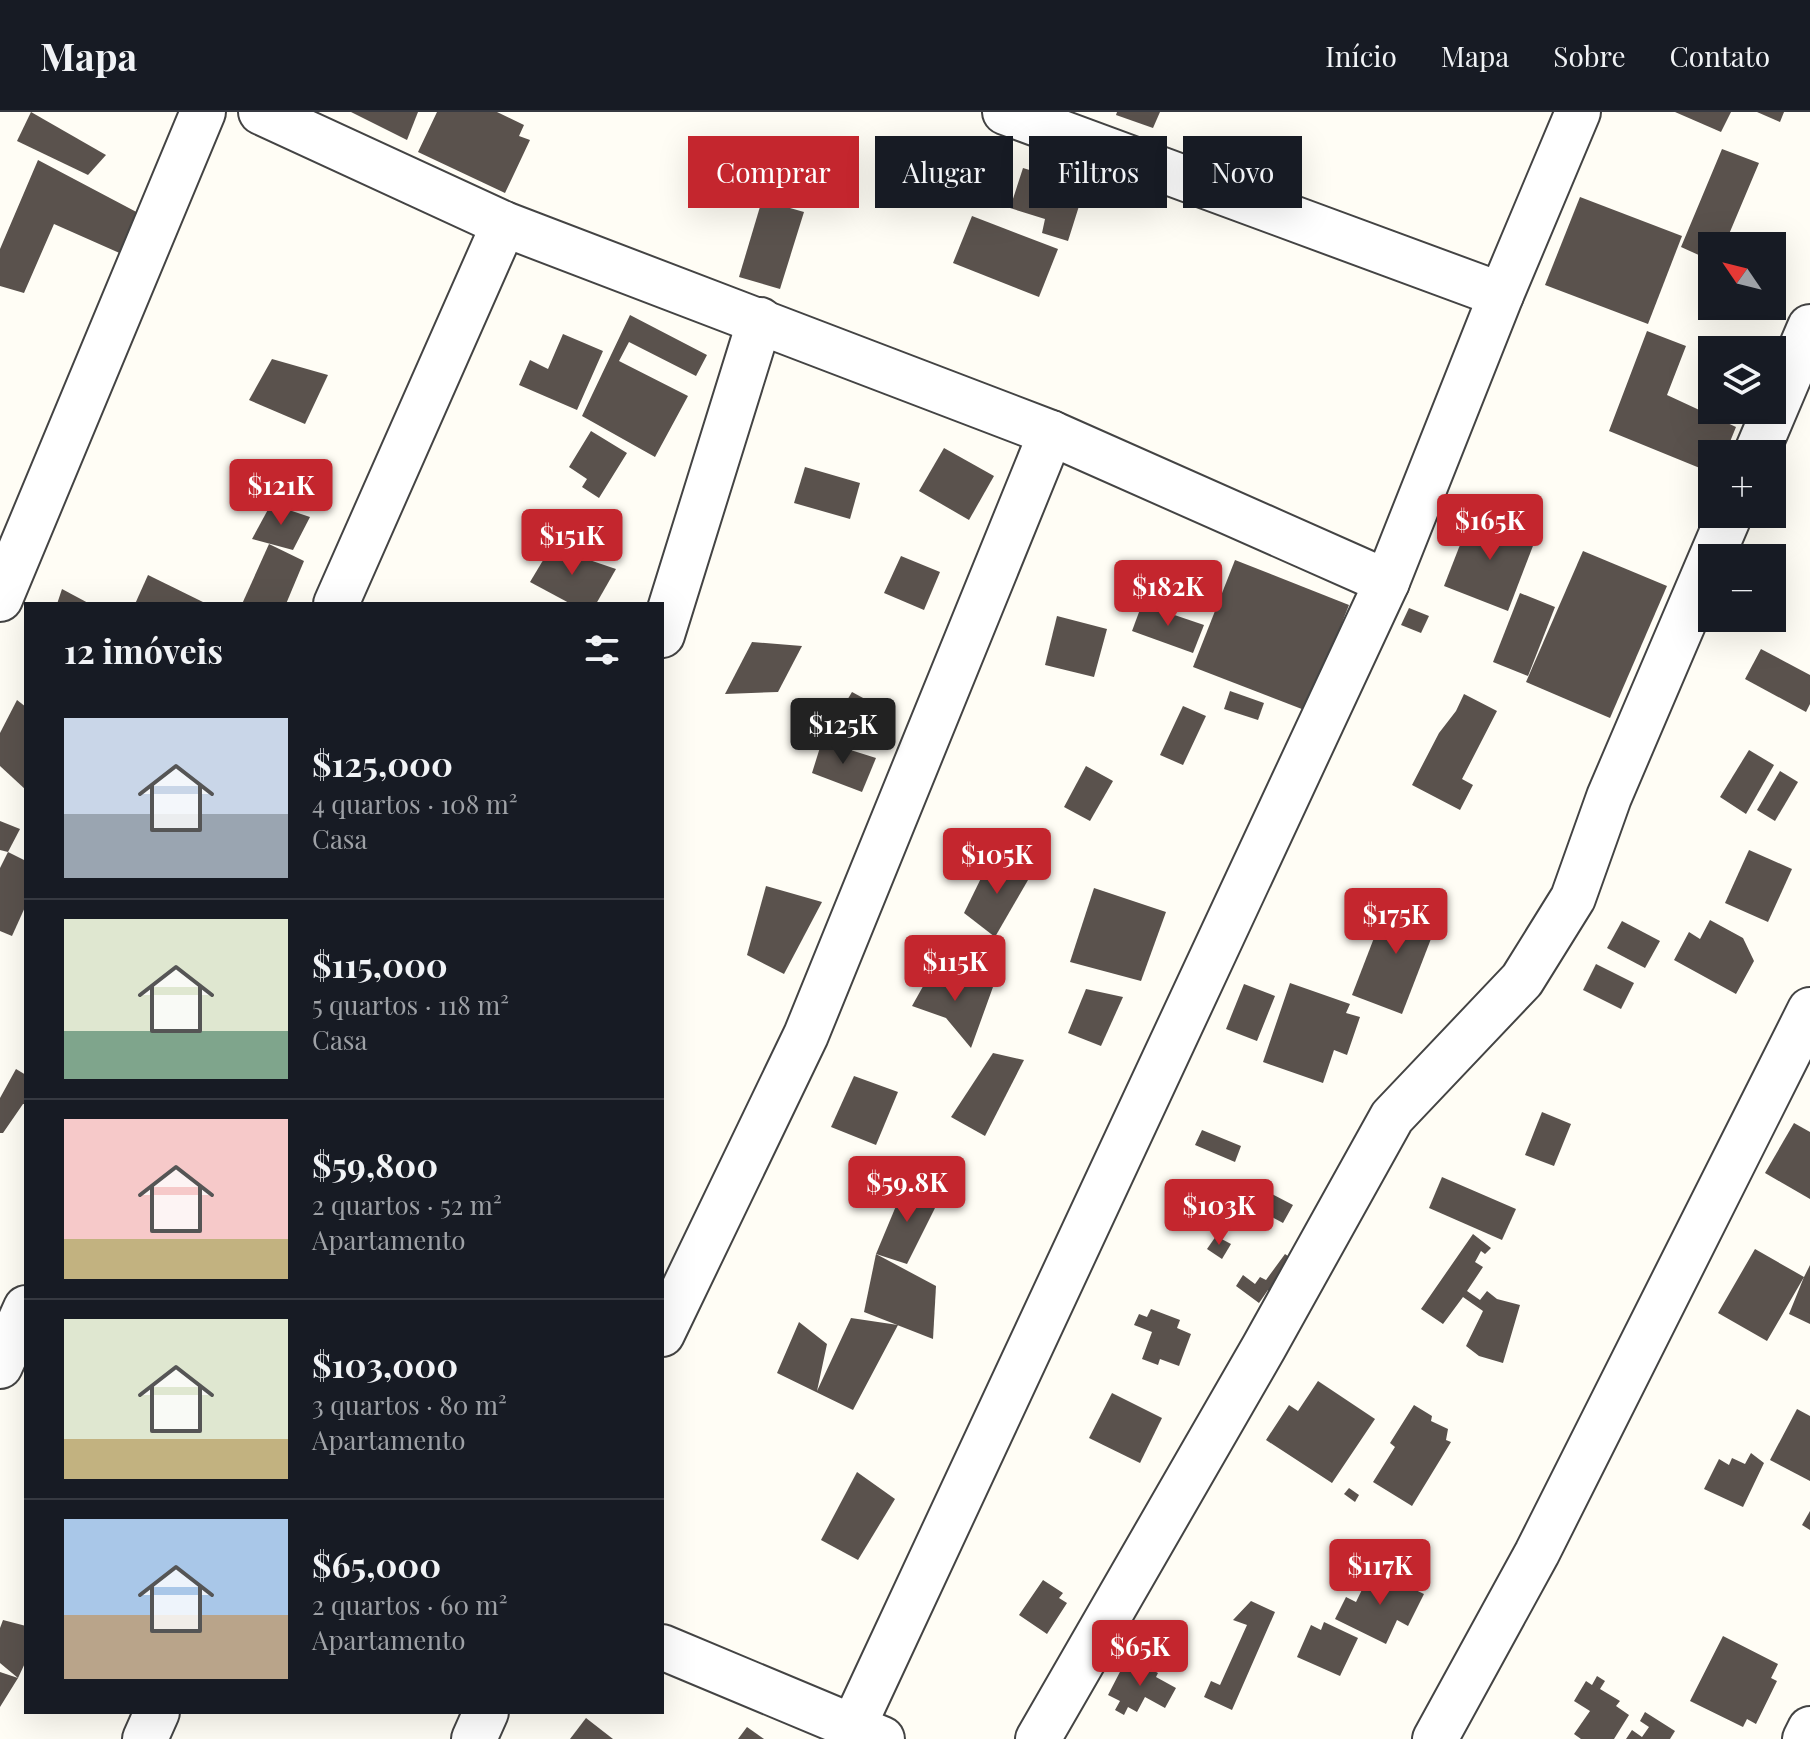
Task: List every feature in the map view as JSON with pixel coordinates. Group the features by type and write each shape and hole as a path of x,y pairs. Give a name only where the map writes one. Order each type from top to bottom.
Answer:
{"street":[{"path":"0,599 203,112"},
{"path":"261,112 504,224 1051,433 1387,582"},
{"path":"1005,112 1051,120 1501,295"},
{"path":"664,1648 868,1733 1387,582 1501,295 1578,112"},
{"path":"337,602 504,224"},
{"path":"664,629 760,320"},
{"path":"1762,440 1810,327"},
{"path":"664,1330 806,1035 1051,433"},
{"path":"1038,1739 1264,1347 1392,1117 1522,980 1573,898 1609,797 1724,528"},
{"path":"1435,1739 1545,1539 1810,1010"},
{"path":"8,1358 24,1314"},
{"path":"145,1739 156,1714"},
{"path":"474,1739 485,1714"},
{"path":"1805,1739 1810,1729"}],"building":[{"path":"31,112 106,155 88,175 17,141"},
{"path":"351,112 418,112 407,140"},
{"path":"437,112 497,112 524,125 519,136 530,140 505,193 418,152"},
{"path":"1117,112 1160,112 1153,128 1116,115"},
{"path":"1675,112 1731,112 1721,132"},
{"path":"1757,112 1784,112 1780,122"},
{"path":"1722,149 1759,163 1730,232 1698,232 1698,255 1681,247"},
{"path":"38,160 144,216 124,255 54,224 24,293 0,286 0,249"},
{"path":"1023,168 1029,170 1029,208 1078,208 1068,241 1042,233 1045,219 1010,208 1013,208"},
{"path":"1580,197 1682,236 1648,324 1545,285"},
{"path":"760,208 790,208 804,212 780,289 739,277"},
{"path":"972,216 1058,249 1039,297 953,263"},
{"path":"630,315 707,355 696,376 629,342 619,361 688,396 655,457 582,416"},
{"path":"1647,331 1686,346 1667,395 1698,409 1698,424 1730,424 1736,427 1731,440 1698,440 1698,467 1609,431"},
{"path":"563,334 603,351 577,410 519,385 530,360 548,369"},
{"path":"272,359 328,375 305,424 249,400"},
{"path":"591,431 627,453 599,498 582,487 587,479 569,467"},
{"path":"944,448 994,476 969,520 919,491"},
{"path":"805,467 860,483 850,519 794,503"},
{"path":"271,504 310,517 293,550 252,539"},
{"path":"1472,514 1536,538 1508,611 1444,586"},
{"path":"269,544 304,561 287,602 243,602"},
{"path":"551,547 616,569 597,602 567,602 530,582"},
{"path":"1583,551 1667,586 1610,718 1526,682"},
{"path":"901,556 940,572 924,610 884,593"},
{"path":"1235,560 1349,605 1307,711 1193,667"},
{"path":"148,575 203,602 136,602"},
{"path":"62,589 86,602 58,602"},
{"path":"1520,593 1555,607 1528,676 1493,662"},
{"path":"1142,604 1204,625 1193,653 1132,631"},
{"path":"1409,608 1429,616 1421,633 1401,625"},
{"path":"1057,616 1107,629 1094,677 1045,665"},
{"path":"752,642 802,646 778,692 725,694"},
{"path":"1761,649 1810,675 1810,704 1806,712 1745,679"},
{"path":"1230,691 1264,703 1258,720 1224,709"},
{"path":"852,692 889,712 875,741 837,717"},
{"path":"1464,694 1497,711 1462,779 1473,785 1460,810 1412,785"},
{"path":"17,700 24,705 24,788 0,766 0,733"},
{"path":"1183,706 1206,716 1183,765 1160,755"},
{"path":"822,741 876,758 862,792 812,773"},
{"path":"1749,750 1774,765 1746,814 1720,797"},
{"path":"1086,766 1113,781 1090,821 1064,807"},
{"path":"1780,771 1798,782 1775,821 1757,810"},
{"path":"0,821 20,829 8,852 0,850"},
{"path":"1749,850 1792,869 1768,922 1725,903"},
{"path":"8,852 24,860 24,909 12,936 0,931 0,868"},
{"path":"986,868 1035,868 995,937 964,913"},
{"path":"766,886 822,902 784,974 747,955"},
{"path":"1094,888 1166,912 1141,981 1070,962"},
{"path":"1389,899 1439,918 1402,1014 1352,995"},
{"path":"1710,920 1743,938 1754,961 1736,994 1674,960 1689,932 1700,939"},
{"path":"1622,921 1660,941 1645,968 1607,948"},
{"path":"1596,964 1634,983 1621,1009 1583,990"},
{"path":"931,972 993,987 971,1048 946,1018 912,1006"},
{"path":"1290,983 1350,1004 1346,1013 1360,1017 1347,1055 1334,1050 1323,1083 1263,1062"},
{"path":"1244,984 1275,996 1257,1041 1226,1029"},
{"path":"1086,989 1123,997 1101,1046 1068,1033"},
{"path":"993,1053 1024,1060 985,1136 951,1117"},
{"path":"16,1069 24,1074 24,1104 3,1133 0,1133 0,1098"},
{"path":"854,1076 898,1092 876,1145 831,1127"},
{"path":"1542,1112 1571,1124 1554,1166 1525,1155"},
{"path":"1794,1123 1810,1132 1810,1199 1765,1173"},
{"path":"1202,1130 1241,1146 1235,1162 1195,1145"},
{"path":"1442,1177 1516,1209 1502,1240 1429,1208"},
{"path":"1247,1181 1293,1205 1283,1223 1234,1197 1239,1187 1243,1189"},
{"path":"906,1182 940,1198 907,1264 876,1254"},
{"path":"1473,1234 1491,1248 1485,1254 1481,1251 1475,1262 1483,1267 1467,1291 1480,1300 1487,1291 1497,1299 1520,1305 1503,1363 1479,1356 1466,1346 1483,1311 1463,1297 1443,1324 1421,1309"},
{"path":"1216,1236 1231,1244 1222,1259 1207,1249"},
{"path":"1755,1249 1804,1277 1767,1341 1718,1313"},
{"path":"876,1254 936,1286 933,1339 864,1312"},
{"path":"1285,1254 1298,1263 1276,1296 1268,1290 1259,1303 1236,1286 1243,1275 1255,1284 1260,1277 1266,1280"},
{"path":"1810,1265 1810,1324 1789,1314"},
{"path":"1151,1309 1180,1320 1177,1328 1191,1334 1179,1366 1160,1359 1158,1365 1142,1359 1152,1332 1134,1325 1139,1314 1147,1317"},
{"path":"851,1318 898,1325 853,1410 777,1373 799,1322 827,1344 817,1391"},
{"path":"1318,1381 1375,1419 1332,1483 1266,1440 1289,1405 1298,1411"},
{"path":"1112,1393 1162,1418 1140,1463 1089,1438"},
{"path":"1414,1405 1432,1416 1431,1421 1448,1429 1446,1440 1451,1442 1412,1506 1373,1482 1395,1447 1390,1443"},
{"path":"1797,1409 1810,1416 1810,1481 1770,1460"},
{"path":"1751,1453 1764,1463 1743,1507 1704,1489 1719,1459 1729,1465 1732,1458 1745,1464"},
{"path":"857,1472 895,1499 858,1560 821,1540"},
{"path":"1349,1488 1359,1495 1355,1502 1344,1494"},
{"path":"1810,1511 1810,1530 1802,1525"},
{"path":"1372,1569 1424,1594 1408,1626 1397,1620 1386,1644 1335,1619 1346,1597 1356,1602"},
{"path":"1043,1580 1063,1593 1059,1598 1067,1603 1047,1634 1019,1615"},
{"path":"1251,1601 1275,1612 1232,1710 1204,1697 1211,1681 1220,1685 1247,1625 1233,1620"},
{"path":"3,1620 24,1625 24,1665 18,1678 0,1663 0,1628"},
{"path":"1324,1622 1358,1638 1340,1676 1297,1657 1311,1625 1321,1630"},
{"path":"1723,1636 1778,1664 1771,1678 1777,1681 1756,1724 1747,1719 1743,1727 1690,1701"},
{"path":"1134,1660 1158,1673 1156,1677 1176,1688 1165,1708 1145,1697 1137,1712 1128,1707 1124,1715 1115,1710 1120,1701 1108,1695 1123,1666 1129,1669"},
{"path":"0,1672 18,1678 0,1707"},
{"path":"1597,1676 1605,1681 1600,1689 1620,1701 1616,1706 1629,1715 1614,1739 1581,1739 1574,1734 1590,1711 1574,1701 1586,1681 1592,1685"},
{"path":"1645,1712 1675,1731 1670,1739 1626,1739 1632,1730 1642,1737 1649,1727 1640,1721"},
{"path":"586,1718 613,1739 570,1739"},
{"path":"747,1727 764,1739 738,1739"}]}
